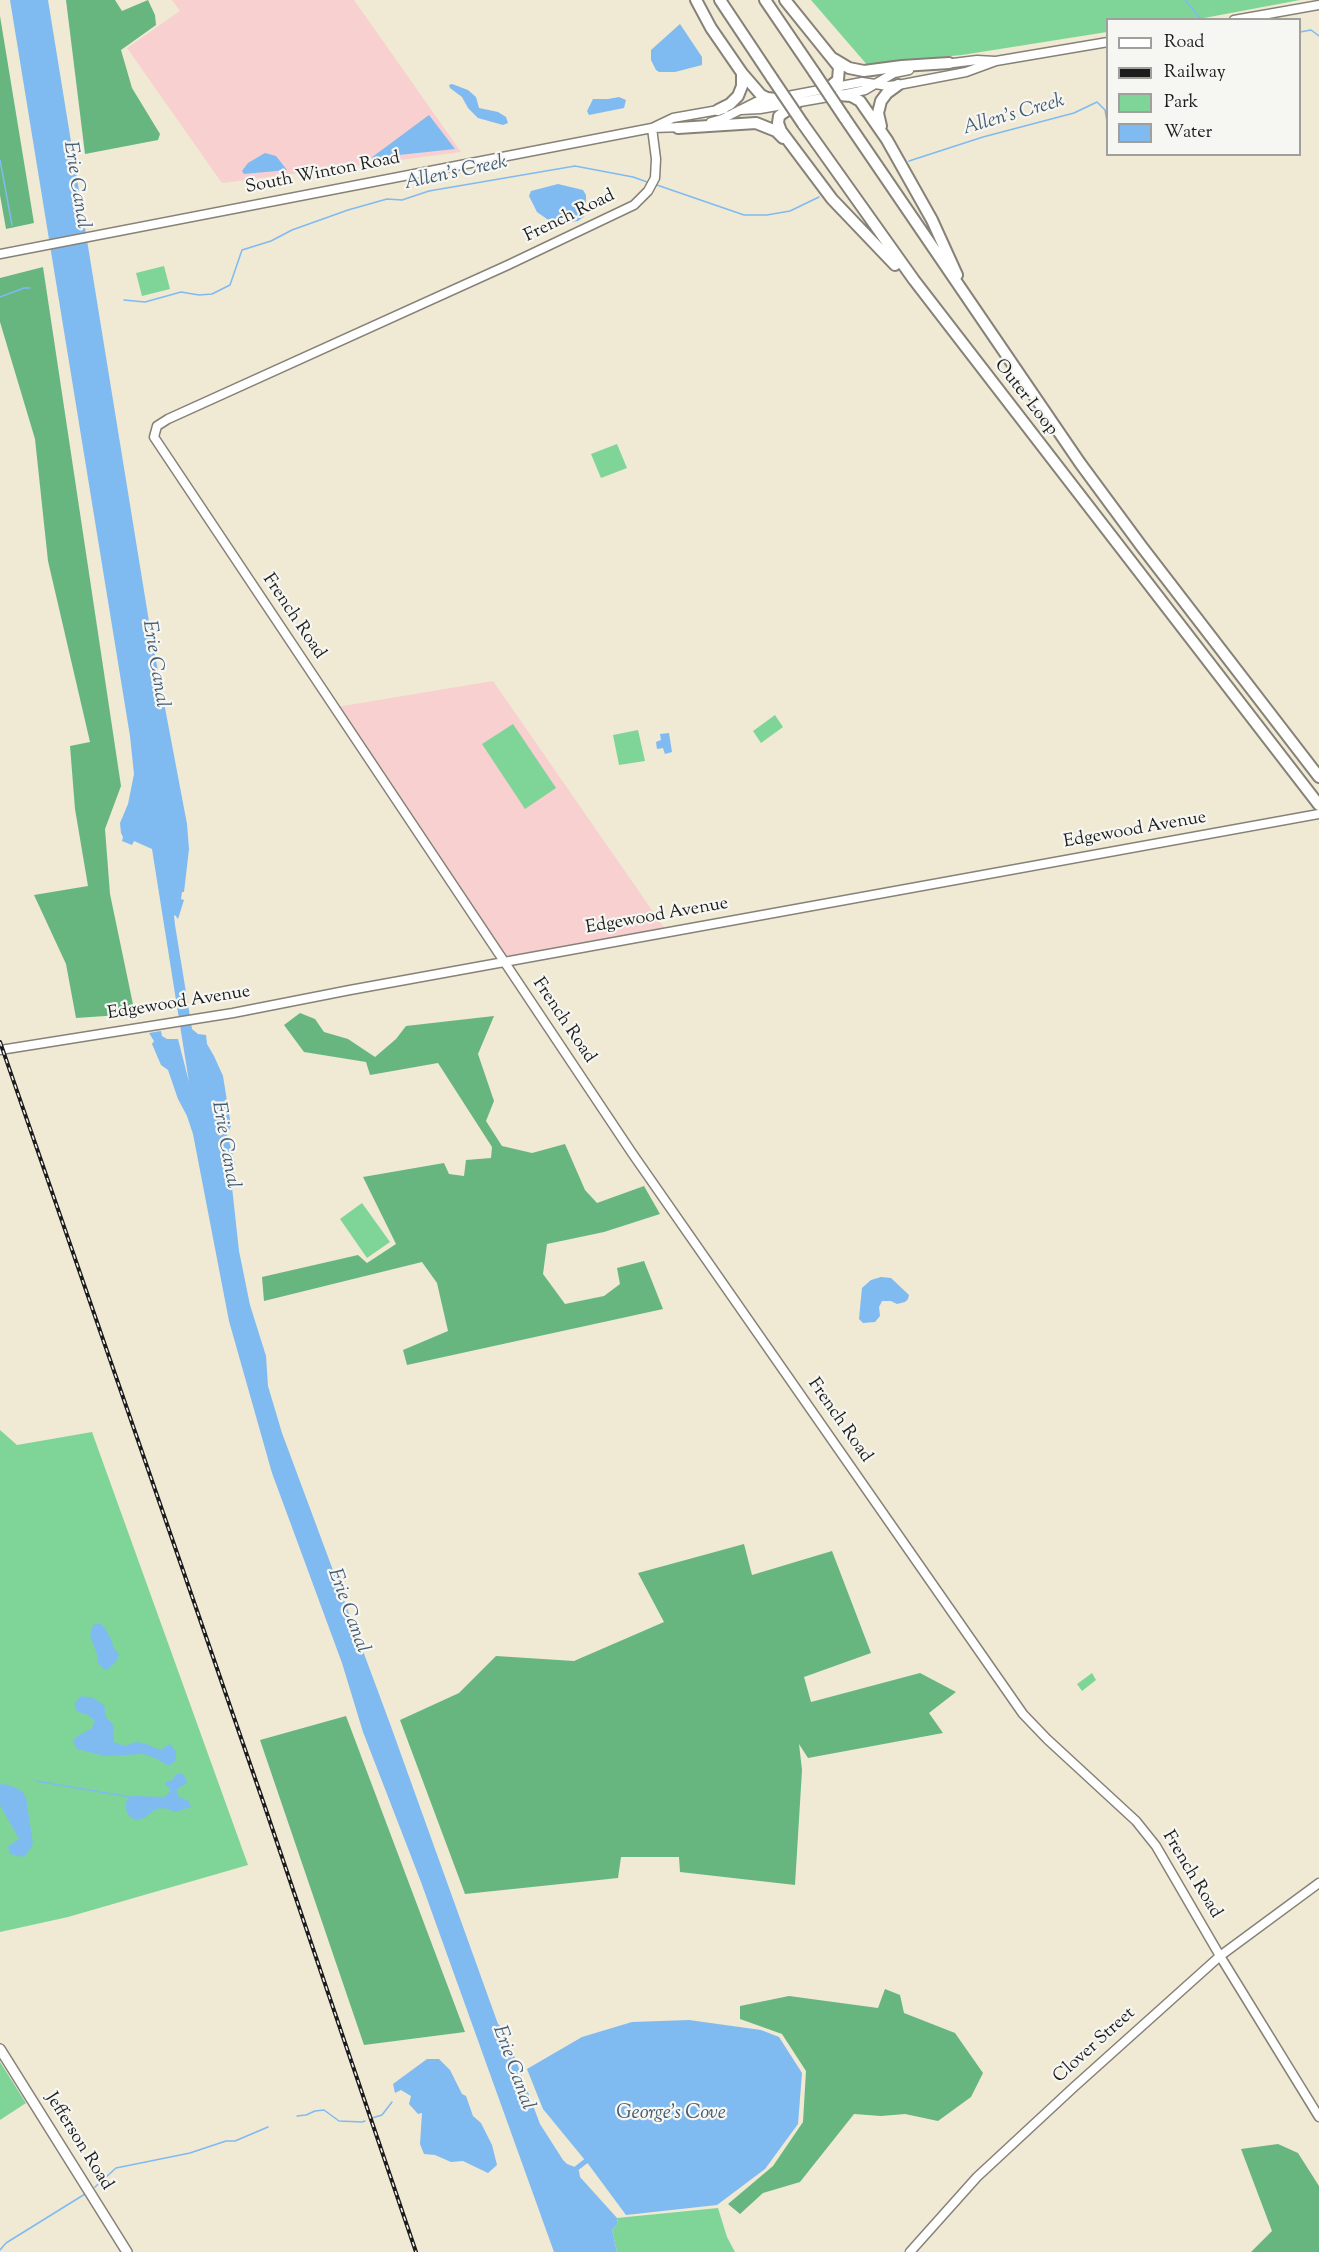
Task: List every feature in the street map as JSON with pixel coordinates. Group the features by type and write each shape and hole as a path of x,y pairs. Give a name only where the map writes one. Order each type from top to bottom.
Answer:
{"highway":[{"path":"696,0 715,34 742,73 760,95 777,99"},
{"name":"Outer Loop","path":"720,0 803,124 914,280 1319,805"},
{"name":"Outer Loop","path":"765,0 1107,501 1319,777"},
{"path":"785,0 839,67 840,76 836,83 827,89"},
{"path":"834,59 849,68 864,71 949,63"},
{"path":"717,110 730,105 739,95 742,73"},
{"path":"887,140 880,122 879,106 885,94 898,85"},
{"path":"839,95 850,96 863,104 887,140 935,227 954,266 961,288"},
{"path":"796,104 781,113 778,119 780,129 841,210 899,269 914,280"},
{"path":"678,128 756,123 776,131 792,146"}],"main road":[{"name":"Jefferson Road","path":"0,2049 127,2252"}],"street":[{"path":"1245,18 1319,4"},
{"name":"South Winton Road","path":"0,254 652,128 678,128 717,121 753,103 860,82 898,85 966,72 996,61 1106,42"},
{"name":"South Winton Road","path":"652,128 670,119 717,110 760,109 861,92 901,71 977,60 996,61"},
{"name":"French Road","path":"652,128 656,174 640,200 613,216 168,419 155,430 154,437 632,1152 1023,1714 1147,1833 1167,1862 1220,1956 1319,2117"},
{"name":"Edgewood Avenue","path":"0,1050 209,1017 1319,814"},
{"name":"Clover Street","path":"910,2252 977,2177 1074,2087 1220,1956 1319,1883"}],"shaded area":[{"path":"172,0 354,0 461,152 222,183 127,48 180,11"},
{"path":"493,681 665,929 512,956 503,954 337,707"}],"green space":[{"path":"66,0 115,0 122,11 148,0 155,15 156,25 121,50 132,88 160,134 158,140 85,154"},
{"path":"811,0 1300,0 1204,18 1106,18 1106,32 869,67"},
{"path":"0,16 34,223 6,229 0,195"},
{"path":"164,266 170,289 142,296 136,273"},
{"path":"43,267 121,786 105,829 110,894 135,1014 76,1018 66,964 34,895 88,886 75,809 70,746 90,742 48,561 35,439 0,322 0,278"},
{"path":"617,444 627,468 601,478 591,454"},
{"path":"775,715 783,727 761,743 753,731"},
{"path":"513,724 556,788 525,809 482,744"},
{"path":"638,730 645,761 619,765 613,735"},
{"path":"300,1013 315,1019 324,1032 348,1039 375,1057 396,1039 406,1026 494,1016 478,1054 494,1101 486,1121 502,1146 532,1153 565,1144 585,1190 597,1203 644,1186 660,1214 604,1232 547,1244 543,1274 565,1304 604,1296 620,1284 617,1268 644,1261 663,1309 407,1365 403,1350 448,1331 437,1283 422,1262 264,1301 262,1277 358,1255 367,1263 396,1244 363,1177 444,1163 449,1174 464,1176 466,1160 491,1158 492,1147 438,1063 370,1075 366,1062 304,1052 284,1025"},
{"path":"362,1203 390,1242 367,1258 340,1219"},
{"path":"0,1430 17,1445 92,1432 248,1865 68,1917 0,1932"},
{"path":"744,1544 752,1575 832,1551 871,1653 804,1677 811,1702 920,1673 956,1692 929,1713 943,1733 808,1758 799,1744 802,1770 795,1885 680,1872 679,1857 621,1857 618,1878 465,1894 400,1720 459,1693 496,1656 574,1661 664,1622 638,1573"},
{"path":"1092,1673 1096,1680 1082,1691 1077,1684"},
{"path":"346,1716 465,2032 364,2045 260,1740"},
{"path":"885,1989 900,1995 904,2013 955,2033 983,2073 971,2097 938,2121 905,2114 881,2116 854,2114 800,2182 763,2193 740,2214 728,2204 773,2166 803,2122 806,2071 782,2034 740,2019 740,2006 789,1996 878,2008"},
{"path":"0,2062 26,2103 0,2120"},
{"path":"1278,2144 1298,2153 1319,2186 1319,2252 1251,2252 1272,2231 1241,2149"},
{"path":"718,2208 727,2237 735,2252 617,2252 612,2230 618,2223 617,2218"}],"water":[{"name":"Erie Canal","path":"10,0 48,0 151,634 187,824 189,849 184,892 182,892 181,899 184,900 178,919 174,916 175,925 192,1029 198,1034 206,1035 207,1044 223,1076 231,1126 227,1134 235,1163 232,1187 239,1251 250,1305 266,1356 268,1386 282,1433 498,2024 504,2029 540,2124 563,2160 579,2171 580,2177 617,2218 618,2223 612,2230 617,2252 554,2252 421,1882 363,1732 342,1663 272,1473 229,1321 193,1134 168,1070 161,1065 152,1044 154,1041 149,1033 161,1031 162,1036 167,1039 178,1039 189,1082 152,849 134,841 132,845 122,841 120,823 128,804 134,774 130,736"},
{"path":"680,24 702,57 702,65 675,72 659,72 651,60 651,50"},
{"path":"449,85 468,90 476,97 479,108 498,112 506,117 508,123 503,125 478,118 468,108 462,97 450,88"},
{"path":"619,97 626,100 624,108 589,115 587,111 593,99"},
{"path":"429,115 455,149 371,158"},
{"path":"265,153 276,156 287,170 244,174 242,171 248,163"},
{"path":"558,184 583,190 586,195 586,215 578,221 554,224 537,212 529,196 531,191"},
{"path":"669,733 672,752 665,754 663,748 657,749 656,742 661,740 660,734"},
{"path":"881,1277 891,1278 909,1295 908,1299 897,1304 882,1301 879,1307 880,1316 875,1322 863,1323 859,1319 862,1288 871,1280"},
{"path":"100,1623 119,1654 117,1660 107,1670 104,1670 98,1663 90,1635 93,1625"},
{"path":"81,1696 93,1698 104,1705 106,1717 113,1725 114,1742 125,1746 136,1742 160,1750 170,1744 176,1751 176,1760 169,1766 144,1754 104,1756 77,1749 73,1741 92,1728 95,1721 75,1708 75,1703"},
{"path":"180,1773 184,1775 187,1783 177,1789 177,1794 189,1801 191,1807 175,1812 165,1808 156,1809 144,1818 136,1820 129,1816 126,1802 129,1798 132,1796 164,1797 170,1792 165,1782 173,1780 175,1775"},
{"path":"0,1784 22,1791 26,1798 33,1843 23,1857 10,1854 8,1846 19,1839 0,1805"},
{"name":"George's Cove","path":"689,2020 761,2030 779,2037 802,2073 798,2124 765,2169 717,2205 626,2215 543,2109 527,2069 582,2037 632,2022"},
{"path":"427,2059 439,2059 450,2070 462,2094 466,2096 473,2116 481,2123 492,2145 497,2165 488,2173 463,2161 451,2162 435,2155 424,2154 420,2144 422,2113 418,2114 409,2104 411,2096 401,2090 395,2093 393,2084"}],"waterway":[{"path":"1185,0 1200,18"},
{"name":"Allen's Creek","path":"1301,32 1311,30 1319,36"},
{"name":"Allen's Creek","path":"909,161 983,137 1074,113 1097,102 1105,110 1106,116"},
{"path":"0,160 12,225"},
{"name":"Allen's Creek","path":"124,300 145,302 181,292 199,295 212,294 230,285 242,250 271,241 292,230 348,210 387,199 402,200 429,191 575,166 633,177 650,183"},
{"name":"Allen's Creek","path":"654,184 744,215 767,215 790,211 819,197"},
{"name":"Allen's Creek","path":"0,297 30,288"},
{"path":"36,1781 130,1797"},
{"path":"372,2118 382,2115 392,2102"},
{"path":"297,2116 324,2110 339,2121 365,2121"},
{"path":"95,2187 116,2168 190,2153 226,2141 235,2141 268,2127"},
{"path":"577,2168 586,2161"},
{"path":"0,2250 6,2243 85,2194"}],"railway":[{"path":"0,1042 266,1810 416,2252"}]}
